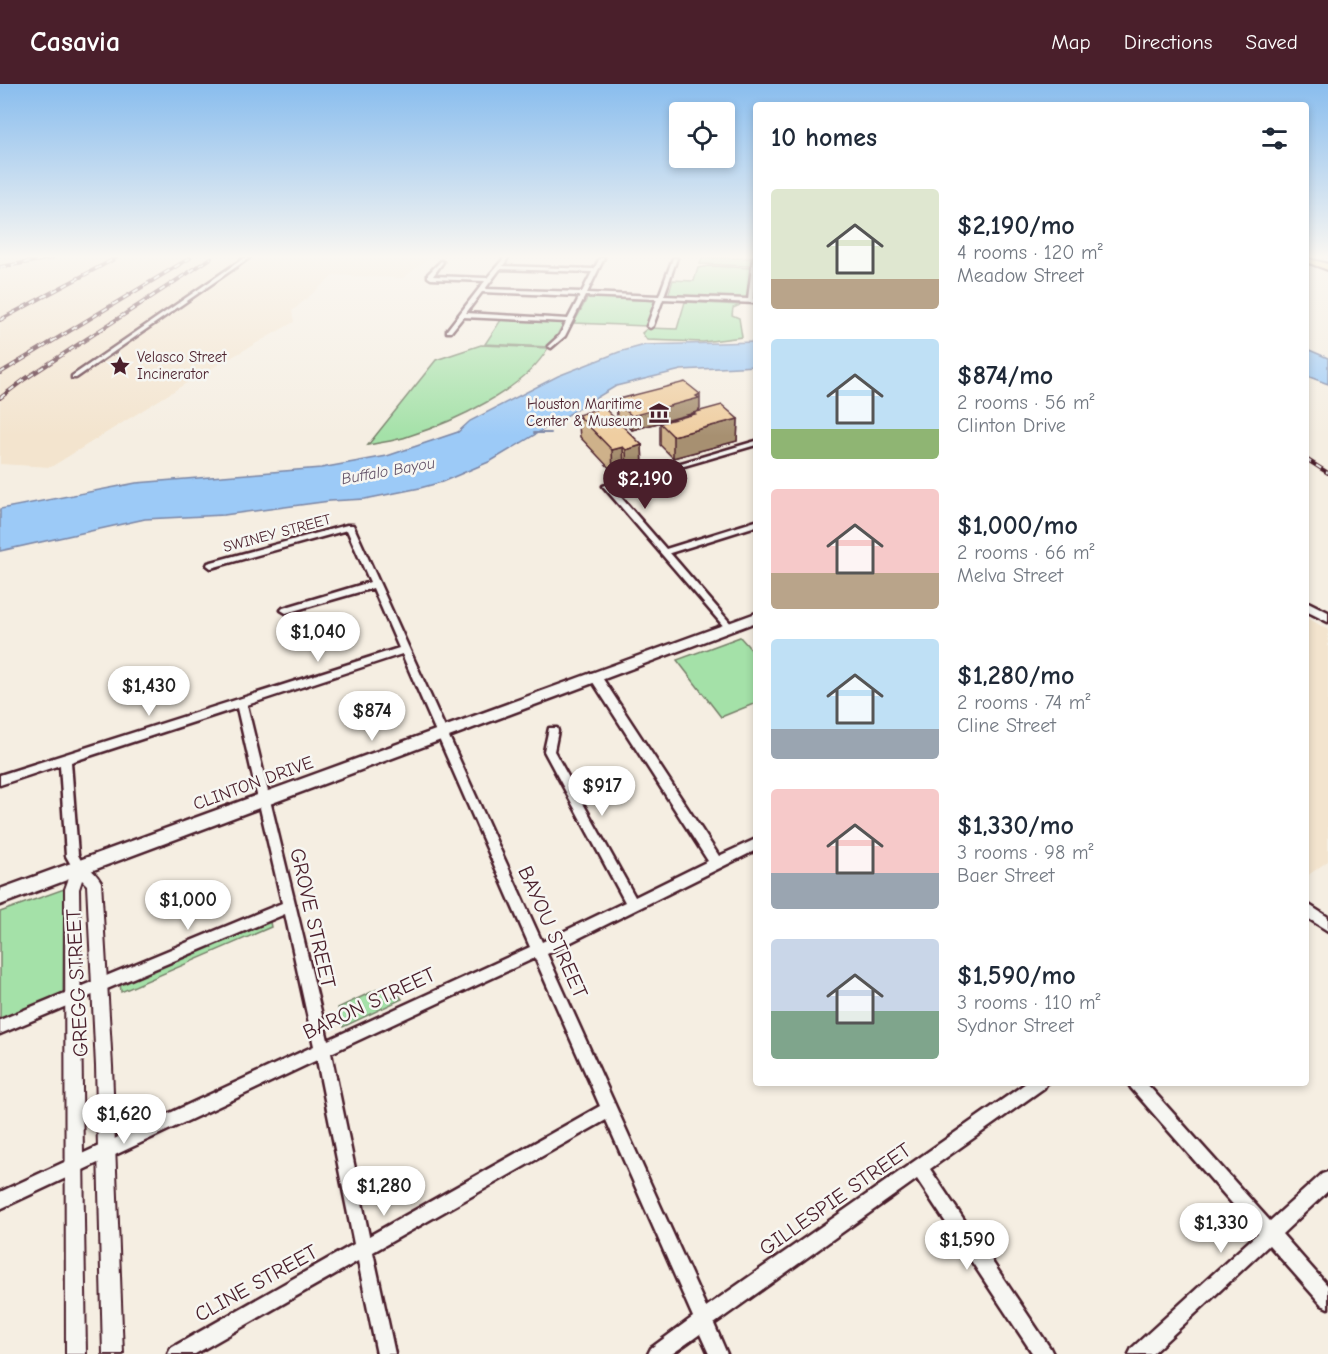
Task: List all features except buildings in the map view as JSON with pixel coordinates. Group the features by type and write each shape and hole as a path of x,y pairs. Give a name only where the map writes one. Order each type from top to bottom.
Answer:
{"main road":[{"path":"1309,607 1328,618"},
{"name":"CLINTON DRIVE","path":"0,897 753,618"}],"street":[{"path":"74,377 161,317"},
{"path":"450,331 461,317"},
{"path":"503,317 570,321"},
{"path":"551,346 562,336 572,317"},
{"path":"650,326 654,317"},
{"path":"729,627 607,486 753,444"},
{"path":"664,552 753,524"},
{"name":"SWINEY STREET","path":"211,565 350,527"},
{"name":"BAYOU STREET","path":"350,527 718,1354"},
{"path":"286,610 375,584"},
{"path":"0,780 404,650"},
{"path":"595,676 717,864"},
{"name":"GROVE STREET","path":"242,703 323,1048 362,1250 386,1354"},
{"path":"553,731 549,751 633,905"},
{"name":"GREGG STREET","path":"65,759 72,856 79,868 94,882 113,1354"},
{"name":"BARON STREET","path":"0,1201 323,1048 513,960 540,950 753,846"},
{"name":"GREGG STREET","path":"76,1354 72,889 79,868"},
{"path":"0,1027 289,906"},
{"path":"1309,911 1328,925"},
{"name":"GILLESPIE STREET","path":"657,1354 1035,1086"},
{"path":"1139,1086 1328,1299"},
{"name":"CLINE STREET","path":"177,1354 608,1110"},
{"path":"919,1168 1044,1354"},
{"path":"1138,1354 1328,1180"}],"shaded area":[{"path":"0,317 293,317 294,322 193,379 51,467 0,464"},
{"path":"1309,619 1328,630 1328,861 1309,875"}],"green space":[{"path":"577,317 651,317 647,326 574,323"},
{"path":"680,317 737,317 742,337 703,342 647,340 642,333 648,328 677,329"},
{"path":"501,320 564,323 550,347 485,344"},
{"path":"481,345 548,348 522,378 505,391 466,413 427,430 399,439 368,445 436,360"},
{"path":"740,637 753,652 753,704 721,717 677,660"},
{"path":"64,889 63,994 0,1020 0,912"},
{"path":"269,917 271,927 121,992 120,982"},
{"path":"384,986 388,1000 399,995 402,999 343,1027 338,1008"}],"water":[{"name":"Buffalo Bayou","path":"753,342 753,366 681,370 616,386 491,461 442,482 420,488 365,499 330,501 224,515 145,519 0,551 0,509 136,483 321,468 387,456 458,432 470,421 558,376 619,352 645,345"},
{"path":"1309,350 1328,358 1328,384 1309,377"}],"waterway":[{"path":"534,433 551,433"}],"railway":[{"path":"0,320 5,317"},
{"path":"0,373 92,317"},
{"path":"0,398 120,317"},
{"path":"1309,461 1328,473"}],"place":[{"name":"Velasco Street Incinerator","path":"120,366"},
{"name":"Houston Maritime Center & Museum","path":"659,413"}]}
